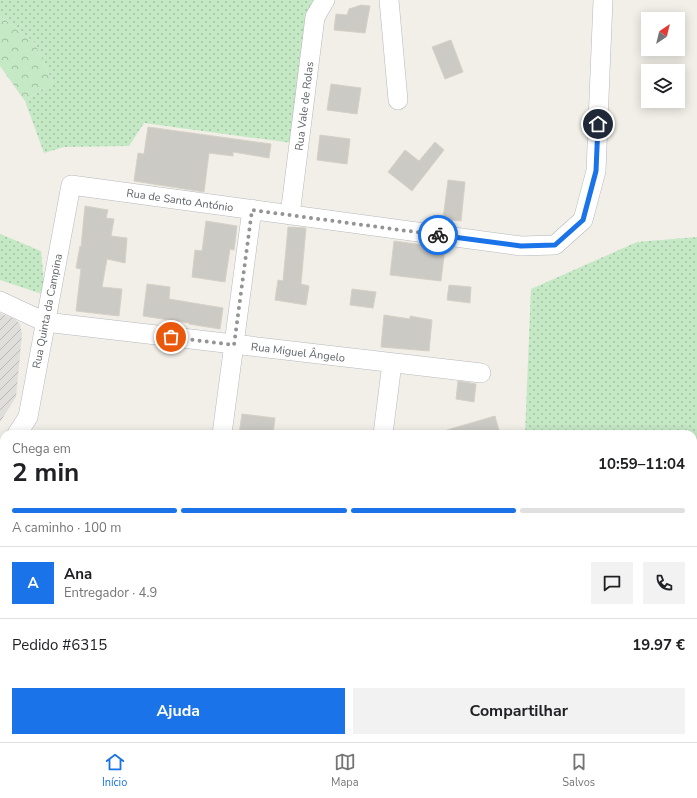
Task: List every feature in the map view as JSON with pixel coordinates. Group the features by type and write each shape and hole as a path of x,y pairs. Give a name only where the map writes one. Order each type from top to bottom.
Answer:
{"street":[{"name":"Rua Vale de Rolas","path":"290,215 315,17 325,0"},
{"path":"389,0 398,100"},
{"name":"Rua de Santo António","path":"71,185 521,246 555,245 583,220 596,171 603,0"},
{"name":"Rua Quinta da Campina","path":"20,430 28,417 71,185"},
{"path":"223,430 252,210"},
{"name":"Rua Miguel Ângelo","path":"0,302 45,322 481,373"},
{"path":"383,430 392,363"}],"shaded area":[{"path":"0,313 15,319 20,324 22,334 16,397 0,422"}],"green space":[{"path":"0,0 316,0 292,143 144,123 129,146 64,147 44,153 25,101 53,82 34,42 0,16"},
{"path":"0,16 34,42 53,82 25,101 0,66"},
{"path":"0,234 41,251 45,295 0,280"},
{"path":"697,237 697,430 525,430 531,289 637,242"}],"building":[{"path":"361,5 370,6 365,33 334,30 336,14 347,15 349,9"},
{"path":"451,40 463,72 445,79 432,47"},
{"path":"331,84 361,88 357,114 327,110"},
{"path":"148,127 271,144 269,158 233,152 233,156 209,153 204,192 134,181 138,153 144,154"},
{"path":"320,135 350,139 347,164 317,160"},
{"path":"435,142 444,150 412,191 388,172 405,150 419,161"},
{"path":"448,180 465,182 461,221 443,219"},
{"path":"85,206 108,210 106,218 114,219 111,236 127,238 125,263 107,259 102,287 122,289 119,316 76,311 81,269 76,268 80,246 81,247"},
{"path":"206,221 237,226 234,250 230,249 225,282 192,277 195,250 202,251"},
{"path":"288,227 306,228 301,284 309,286 306,305 275,300 278,280 283,281"},
{"path":"394,241 445,248 441,281 390,275"},
{"path":"147,284 170,287 169,299 223,308 220,329 143,316"},
{"path":"449,285 471,287 470,303 447,300"},
{"path":"352,289 376,292 373,308 350,305"},
{"path":"384,315 410,319 410,316 432,320 429,351 381,347"},
{"path":"458,381 476,384 474,402 456,399"},
{"path":"242,414 275,418 274,430 240,430"},
{"path":"495,416 499,430 447,430"}],"way so far":[{"path":"171,337 234,345 252,210 438,235"}],"route":[{"path":"438,235 521,246 555,245 583,220 596,171 598,124"}]}
